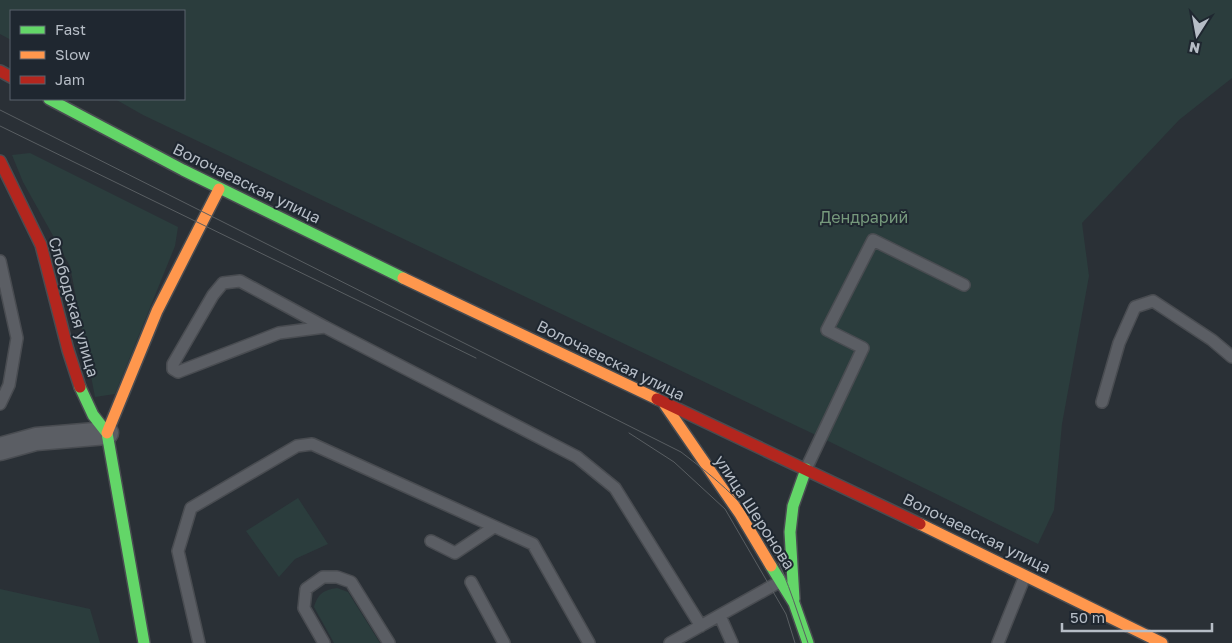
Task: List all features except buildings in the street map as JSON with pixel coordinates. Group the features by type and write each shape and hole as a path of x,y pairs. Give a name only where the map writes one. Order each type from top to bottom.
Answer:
{"main road":[{"name":"Волочаевская улица","path":"51,100 219,189 665,405 806,469 1025,574 1162,643"},
{"name":"Слободская улица","path":"0,161 33,227 45,258 78,384 94,419 106,433 144,643"},
{"path":"106,433 157,310 219,189"},
{"name":"улица Шеронова","path":"665,405 740,514 781,581 794,603 808,643"},
{"path":"794,603 790,532 794,506 806,469"}],"street":[{"path":"0,449 36,439 106,433"}],"lane":[{"path":"806,469 863,348 827,330 873,240 964,285"},
{"path":"0,261 17,338 9,385 0,404"},
{"path":"325,327 279,333 178,372 173,369 173,364 213,295 223,283 240,281 577,457 604,477 615,488 701,626"},
{"path":"1102,402 1119,343 1135,307 1153,300 1212,340 1232,357"},
{"path":"199,643 178,551 191,508 297,446 312,444 533,544 589,643"},
{"path":"431,541 455,553 494,527"},
{"path":"998,643 1025,574"},
{"path":"324,643 304,608 306,589 323,577 337,577 352,582 389,643"},
{"path":"670,643 781,581"},
{"path":"471,582 504,643"},
{"path":"720,616 732,643"}],"green space":[{"name":"Дендрарий","path":"0,0 1232,0 1232,78 1179,120 1082,223 1089,276 1062,424 1054,510 1038,544 820,437 143,115 117,100 185,100 185,10 10,10 10,39 0,34"},
{"path":"30,153 178,227 175,246 115,394 95,397 70,266 23,182 12,155"},
{"path":"298,498 328,544 295,559 279,577 246,531"},
{"path":"337,588 348,592 380,643 334,643 314,607 322,593"},
{"path":"0,589 90,609 100,643 0,643"}],"tram line":[{"path":"0,110 681,452 715,479 736,499 763,533 783,573 808,643"},
{"path":"0,126 476,358"},
{"path":"629,433 674,462 725,509 786,614 795,643"}],"traffic: fast":[{"path":"51,100 183,170 403,278"},
{"path":"80,387 93,415 107,433 144,643"},
{"path":"794,599 790,532 793,506 806,469"},
{"path":"771,566 794,603 808,643"}],"traffic: slow":[{"path":"107,433 157,311 219,189"},
{"path":"403,278 657,399"},
{"path":"665,405 740,514 771,566"},
{"path":"920,524 1162,643"}],"traffic: jam":[{"path":"0,71 10,76"},
{"path":"0,161 41,245 68,350 80,387"},
{"path":"657,399 920,524"}]}
